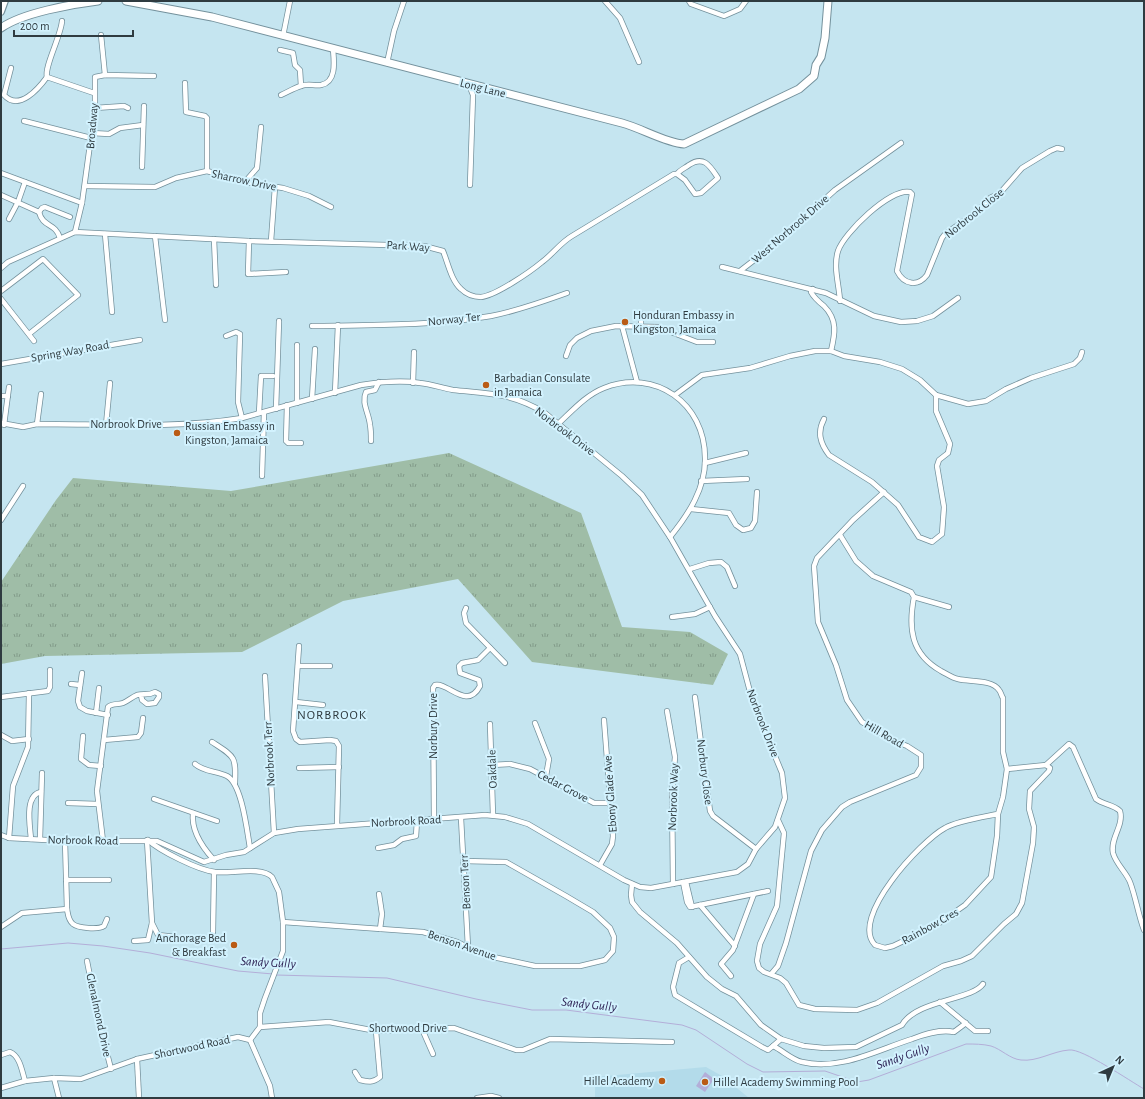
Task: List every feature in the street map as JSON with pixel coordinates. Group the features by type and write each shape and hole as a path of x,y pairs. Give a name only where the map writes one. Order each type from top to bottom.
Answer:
{"main road":[{"path":"1,28 14,20 27,16 83,2 98,1"},
{"name":"Long Lane","path":"126,1 212,17 470,85 641,128 676,143 684,144 799,89 814,76 816,65 821,57 825,38 828,1"}],"street":[{"path":"1,12 5,1"},
{"path":"284,36 290,1"},
{"path":"387,63 394,30 404,1"},
{"path":"605,1 620,18 639,62"},
{"path":"689,1 691,4 724,16 740,9 746,1"},
{"path":"11,68 4,96 8,99 18,101 31,96 47,77 46,70 57,44 62,21"},
{"path":"101,36 105,74 154,76"},
{"path":"281,95 301,86 322,85 328,81 334,66 332,49"},
{"path":"280,50 293,53 295,65 300,70 301,86"},
{"name":"Broadway","path":"75,232 85,186 92,135 95,108 95,77 105,74"},
{"path":"47,77 94,93"},
{"path":"185,83 186,112 205,116 207,118 207,171"},
{"path":"470,85 473,95 470,185"},
{"path":"473,95 480,87"},
{"path":"95,108 124,106 128,108"},
{"path":"142,167 144,106"},
{"path":"24,121 92,135 109,134 120,128 143,125"},
{"path":"245,182 257,168 261,127"},
{"name":"West Norbrook Drive","path":"740,272 835,190 901,143"},
{"name":"Norbrook Close","path":"840,301 836,262 839,249 847,236 861,220 884,201 904,192 912,194 897,271 900,277 907,283 916,284 928,275 945,234 974,214 990,198 1000,193 1022,168 1050,151 1057,148 1062,149"},
{"name":"Park Way","path":"75,232 271,242 383,244 440,248 443,251 454,279 462,290 473,297 483,297 513,282 543,262 562,242 694,162 700,160 706,161 718,178 700,193 694,194 685,180 676,174"},
{"name":"Sharrow Drive","path":"85,186 155,187 176,178 207,171 245,182 275,187 309,196 331,207"},
{"path":"1,173 82,203"},
{"path":"9,219 18,202 25,182"},
{"path":"271,242 275,187"},
{"path":"1,195 39,212 43,221 56,229 60,238"},
{"path":"39,212 40,209 45,207 70,217"},
{"path":"1,268 8,262 75,232"},
{"path":"105,234 112,312"},
{"path":"155,236 165,320"},
{"path":"214,239 216,285"},
{"path":"249,241 248,274 286,272"},
{"path":"1,291 43,259 78,295 29,334"},
{"path":"722,267 740,272"},
{"name":"West Norbrook Drive","path":"740,272 813,289"},
{"path":"831,351 835,334 834,318 829,311 814,297 811,292 813,289 826,293 874,316 901,322 917,321 933,316 958,298"},
{"name":"Norway Ter","path":"312,326 394,324 492,315 532,305 567,293"},
{"path":"1,299 34,341"},
{"path":"641,314 641,326"},
{"path":"276,409 279,321"},
{"path":"335,392 338,325"},
{"path":"622,326 637,382"},
{"path":"566,356 570,345 577,338 601,329 622,326 658,327 697,342 713,342"},
{"path":"226,336 236,332 240,334 238,402 242,418"},
{"name":"Spring Way Road","path":"1,364 140,340"},
{"path":"297,345 298,403"},
{"path":"312,399 315,349"},
{"path":"675,395 702,375 750,368 806,351 831,351 844,356 880,362 902,369 920,380 936,395 968,404 986,402 1006,389 1031,378 1074,364 1080,358 1082,352"},
{"path":"412,383 414,352"},
{"path":"262,476 261,376 272,376"},
{"path":"371,441 370,424 364,403 364,396 366,392 375,390 379,382"},
{"name":"Norbrook Drive","path":"3,424 22,427 37,424 140,426 223,421 242,418 361,385 379,382 412,383 506,395 531,405 604,460 635,488 670,537 690,569 710,606 740,654 753,703 782,773 785,798 778,820"},
{"path":"558,424 592,394 619,384 637,382 656,386 675,395 690,410 696,419 703,436 705,462 701,481 690,509 670,537"},
{"path":"106,425 110,383"},
{"path":"3,424 9,387"},
{"path":"37,424 41,394"},
{"path":"824,419 820,426 820,435 824,448 830,454 872,482 884,492 898,505 919,537 932,542 942,534 944,507 937,466 939,460 948,453 950,444 936,411 936,395"},
{"path":"1,396 8,396"},
{"path":"287,405 286,441 288,443 300,443"},
{"path":"705,462 746,453"},
{"path":"701,481 747,478"},
{"path":"1,520 23,486"},
{"path":"690,509 729,513 732,515 736,525 743,530 751,528 755,521 757,492"},
{"name":"Hill Road","path":"772,973 778,966 786,943 811,851 822,830 842,807 857,798 916,774 921,767 921,755 871,728 862,722 856,714 847,700 836,665 818,622 814,566 817,558 884,492"},
{"path":"840,535 856,561 869,573 883,582 911,592 914,597 949,607"},
{"path":"690,569 709,563 722,562 727,568 735,586"},
{"name":"Rainbow Cres","path":"914,597 911,613 913,636 916,647 924,660 958,680 976,680 995,686 1000,690 1003,698 1003,752 1007,769 1003,797 998,814 997,836 990,877 955,914 911,938 885,948 875,945 870,934 873,912 894,876 945,828 998,814"},
{"path":"672,617 695,614 710,606"},
{"path":"466,608 464,613 466,623 505,663"},
{"path":"299,646 293,731 296,739 300,742 336,741 339,751 337,825"},
{"name":"Norbury Drive","path":"434,820 432,688 435,685 440,685 463,696 480,688 480,682 475,677 460,673 459,666 462,663 478,660 490,648"},
{"path":"298,666 330,666"},
{"path":"1,697 48,691 50,687 50,670"},
{"path":"82,673 78,701 80,707 96,713 108,715"},
{"name":"Norbrook Terr","path":"265,676 274,833"},
{"path":"71,684 80,685"},
{"path":"96,713 99,688"},
{"path":"9,838 13,786 28,747 29,693"},
{"path":"103,841 97,791 110,705 122,704 141,695"},
{"name":"Norbury Close","path":"695,697 710,811 713,816 756,849"},
{"path":"296,702 323,705"},
{"name":"Norbrook Way","path":"667,711 674,757 672,792 673,884"},
{"path":"104,740 138,737 141,734 143,718"},
{"name":"Ebony Glade Ave","path":"600,865 613,840 604,720"},
{"name":"Oakdale","path":"490,724 493,815"},
{"path":"535,724 550,759 546,776"},
{"path":"1,735 12,741 29,739"},
{"path":"83,736 81,759 89,765 100,766"},
{"path":"212,742 233,758 237,769 235,783 250,848"},
{"path":"1007,769 1046,765 1067,745 1072,745 1096,799 1100,802 1112,804 1120,811 1121,820 1113,843 1113,852 1117,862 1131,885 1139,918 1144,930"},
{"path":"195,764 201,768 225,775 235,783"},
{"name":"Cedar Grove","path":"492,765 510,764 530,769 546,776 594,803 611,803"},
{"path":"778,820 784,833 777,906 760,944 757,961 760,968 764,972 772,973 786,983 799,1005 815,1009 856,1010 877,1003 943,966 972,956 998,929 1016,914 1022,903 1034,832 1034,823 1029,809 1028,797 1030,791 1049,771 1050,768 1046,765"},
{"path":"299,768 339,767"},
{"path":"40,839 42,774"},
{"path":"30,839 30,802 34,794 41,792"},
{"path":"154,799 217,821"},
{"path":"68,803 98,804"},
{"path":"193,813 193,823 200,839 214,860"},
{"name":"Norbrook Road","path":"1,835 9,838 65,841 157,840 200,861 209,862 226,855 244,852 274,833 298,828 493,815 516,819 528,824 632,884 644,888 737,872 748,864 756,849 775,826 778,820"},
{"name":"Benson Terr","path":"461,818 468,947"},
{"path":"378,848 394,845 402,839 416,836 417,821"},
{"path":"147,840 163,851 214,872 260,872 270,875 279,892 283,922 283,956 260,1013 260,1027 250,1040 270,1086 272,1098"},
{"path":"134,941 148,940 152,923 147,840"},
{"path":"65,841 67,909 70,920 76,925 99,928 104,926 107,919"},
{"name":"Benson Avenue","path":"283,922 423,932 468,947 484,955 527,965 570,967 605,960 613,951 614,944 610,928 592,912 506,862 464,861"},
{"path":"213,932 214,872"},
{"path":"66,880 109,880"},
{"path":"685,882 692,907 768,891"},
{"path":"632,884 632,902 640,912 677,943 707,977 722,989 736,996 761,1026 780,1039 804,1046 824,1048 856,1047 902,1025 905,1020 916,1012 940,1002 978,990 982,984"},
{"path":"378,894 382,914 380,929"},
{"path":"731,976 720,964 732,952 735,946 754,894"},
{"path":"700,905 735,946"},
{"path":"1,928 22,913 67,909"},
{"path":"152,923 158,935 176,937"},
{"path":"689,957 679,963 673,988 675,995 768,1050 780,1039"},
{"name":"Glenalmond Drive","path":"87,961 99,1022 111,1069"},
{"path":"940,1002 975,1031 988,1031"},
{"name":"Shortwood Drive","path":"260,1027 329,1022 376,1031 448,1028 461,1029 516,1050 523,1050 550,1039 672,1042"},
{"path":"773,1046 801,1062 827,1065 867,1055 939,1031 954,1032 966,1024"},
{"path":"422,1029 433,1054"},
{"path":"355,1072 360,1080 368,1082 380,1077 376,1031"},
{"name":"Shortwood Road","path":"1,1088 25,1081 54,1078 81,1079 137,1059 238,1037 250,1040"},
{"path":"1,1055 10,1052 15,1055 25,1081"},
{"path":"137,1059 139,1098"},
{"path":"54,1078 59,1098"},
{"path":"477,1098 491,1096 499,1098"}],"shaded area":[{"name":"Hillel Academy","path":"706,1067 722,1076 749,1098 595,1098 595,1077"},
{"name":"Hillel Academy Swimming Pool","path":"705,1072 714,1079 705,1092 696,1086"}],"green space":[{"path":"449,453 581,513 622,627 690,632 728,654 713,685 532,662 458,579 343,601 242,652 45,656 1,664 1,582 56,500 73,478 231,491"}],"waterway":[{"name":"Sandy Gully","path":"1,949 68,943 103,946 150,953 238,971 273,974"},
{"name":"Sandy Gully","path":"276,975 387,978 476,999 532,1010 566,1010 682,1025 696,1030 747,1064 763,1072 825,1071 857,1082 869,1080 966,1044 975,1044 991,1046 1013,1058 1021,1060 1033,1059 1063,1051 1075,1051 1095,1059 1144,1089"}],"place":[{"name":"Honduran Embassy in Kingston, Jamaica","path":"625,322"},
{"name":"Barbadian Consulate in Jamaica","path":"486,385"},
{"name":"Russian Embassy in Kingston, Jamaica","path":"177,433"},
{"name":"Anchorage Bed & Breakfast","path":"234,945"},
{"name":"Hillel Academy","path":"662,1081"},
{"name":"Hillel Academy Swimming Pool","path":"705,1082"}],"district":[{"name":"NORBROOK","path":"332,715"}]}
